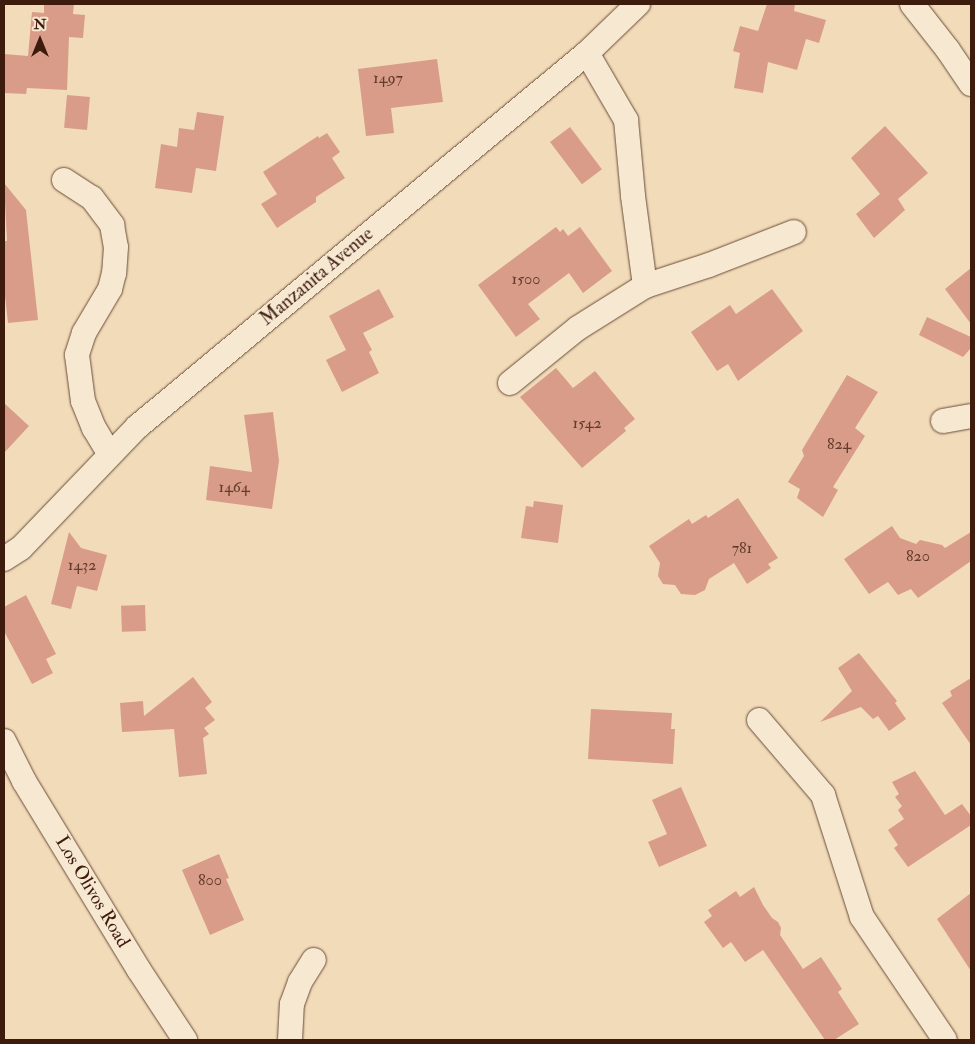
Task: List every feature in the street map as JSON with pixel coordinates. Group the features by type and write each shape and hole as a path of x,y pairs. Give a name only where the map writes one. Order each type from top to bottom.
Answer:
{"street":[{"name":"Manzanita Avenue","path":"4,559 21,548 137,426 586,53 638,4"},
{"path":"912,4 948,50 971,84"},
{"path":"586,53 626,120 633,196 645,286"},
{"path":"64,180 92,198 112,225 116,247 114,273 110,290 84,333 77,355 83,401 94,428 110,455"},
{"path":"510,383 578,328 645,286 709,266 794,232"},
{"path":"943,421 971,416"},
{"path":"759,720 823,795 862,917 946,1040"},
{"name":"Los Olivos Road","path":"4,741 24,781 139,970 186,1040"},
{"path":"290,1040 292,1004 300,982 314,960"}],"building":[{"path":"44,4 74,4 73,14 85,15 83,38 69,37 67,90 27,88 26,94 4,93 4,54 28,56 32,12 44,13"},
{"path":"767,4 795,4 794,11 826,20 819,43 806,39 797,70 768,62 763,93 734,88 740,53 733,51 740,26 758,31"},
{"path":"437,59 443,102 391,108 394,133 366,136 358,69"},
{"path":"67,95 90,97 87,130 64,128"},
{"path":"197,112 224,116 216,171 196,168 192,193 155,188 161,144 177,147 179,128 194,130"},
{"path":"885,126 928,173 898,199 905,210 874,238 856,214 880,194 851,158"},
{"path":"570,127 602,169 582,184 550,142"},
{"path":"327,133 340,152 332,158 345,178 316,197 316,202 277,228 261,204 277,194 263,172 318,136 319,138"},
{"path":"4,183 26,210 38,320 8,323 4,287 4,241 7,241"},
{"path":"556,227 560,232 563,229 568,236 580,227 612,271 583,293 569,273 528,304 540,319 516,337 478,285"},
{"path":"971,268 971,324 945,289"},
{"path":"379,289 394,317 363,333 372,350 369,352 379,373 342,392 326,360 346,350 329,316"},
{"path":"772,289 803,331 738,381 728,364 717,371 691,332 730,305 736,314"},
{"path":"927,317 971,337 971,348 963,357 919,335"},
{"path":"556,368 573,388 595,371 635,419 624,428 626,431 582,468 520,397"},
{"path":"847,375 878,392 855,428 865,436 833,487 838,490 823,517 797,498 800,489 788,482 804,456 802,450"},
{"path":"4,403 29,426 4,453"},
{"path":"273,412 279,461 272,509 206,500 210,466 252,472 244,415"},
{"path":"738,498 778,558 768,564 771,568 747,584 734,563 709,579 705,590 695,595 681,594 675,585 663,584 658,576 660,563 649,546 689,519 692,524 706,515 708,518"},
{"path":"534,501 563,505 558,543 521,538 526,506 533,507"},
{"path":"892,526 900,538 916,544 920,540 942,545 945,548 971,532 971,561 918,598 911,589 898,595 888,582 869,594 844,559"},
{"path":"69,532 81,548 107,555 97,591 77,586 71,609 51,604"},
{"path":"26,595 56,654 46,659 53,673 32,684 4,631 4,607"},
{"path":"145,605 146,631 122,632 121,606"},
{"path":"859,653 897,701 895,703 906,719 889,731 878,716 873,719 861,707 820,722 852,691 838,668"},
{"path":"193,677 212,702 205,708 215,720 204,728 209,734 203,738 207,774 179,777 174,729 122,732 120,703 143,701 144,716"},
{"path":"971,678 971,745 942,703 952,696 950,691"},
{"path":"591,709 672,713 671,729 675,729 673,764 588,759"},
{"path":"915,771 945,815 962,804 971,816 971,825 908,867 894,848 898,845 888,830 904,819 898,810 902,806 895,797 899,794 892,782"},
{"path":"681,787 707,846 659,867 648,842 667,834 652,800"},
{"path":"219,854 229,878 226,879 244,920 210,935 182,870"},
{"path":"754,887 763,905 772,918 778,922 781,928 780,935 803,969 821,957 842,989 838,992 859,1024 834,1040 825,1040 763,950 745,962 731,942 723,948 704,922 712,916 708,910 736,891 740,897"},
{"path":"971,893 971,971 937,919"}]}
